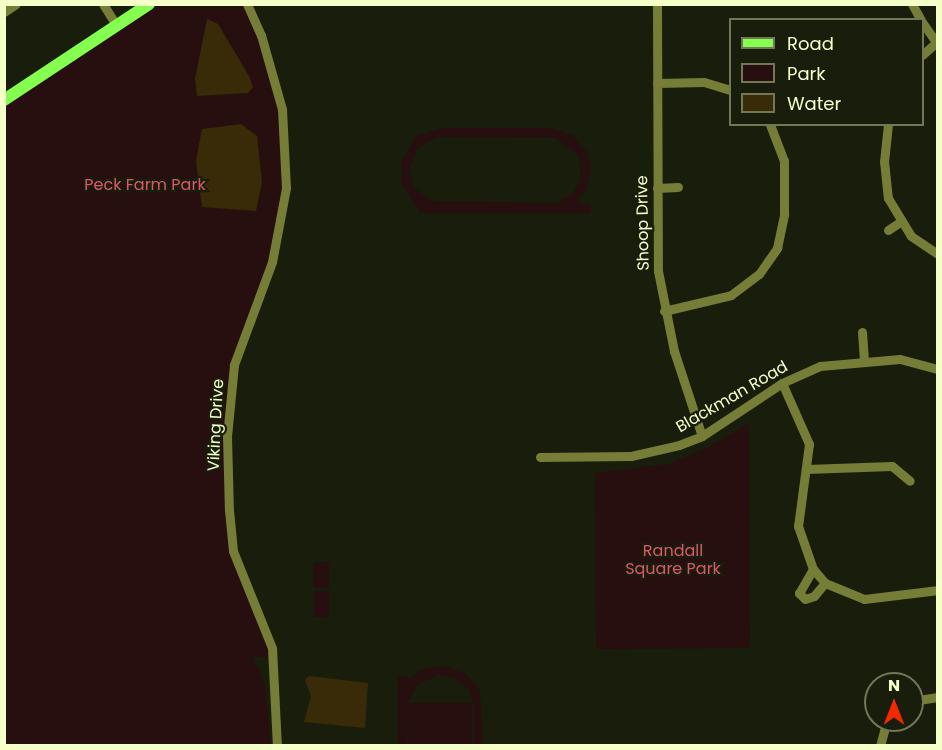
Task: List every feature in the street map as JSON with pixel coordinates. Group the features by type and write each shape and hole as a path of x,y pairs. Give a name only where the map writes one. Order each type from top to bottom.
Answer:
{"main road":[{"path":"4,100 149,4"}],"street":[{"path":"4,12 16,4"},
{"path":"103,4 116,25"},
{"name":"Viking Drive","path":"247,4 261,35 282,109 286,188 272,262 234,365 228,436 229,510 233,551 272,648 277,746"},
{"name":"Shoop Drive","path":"657,4 657,188 664,311 702,436"},
{"path":"912,4 920,18"},
{"path":"924,24 937,41 924,53"},
{"path":"657,83 704,82 729,90"},
{"path":"664,311 731,295 759,274 777,248 784,214 784,160 771,126"},
{"path":"888,126 885,171 888,198 900,222 921,245 938,254"},
{"path":"657,188 678,187"},
{"path":"888,230 900,222"},
{"path":"862,332 864,360"},
{"name":"Blackman Road","path":"540,457 631,456 702,436 782,383 820,366 864,360 900,359 938,369"},
{"path":"782,383 809,444 798,526 813,569 825,583 864,599 938,590"},
{"path":"806,470 892,466 910,481"},
{"path":"813,569 799,593 805,599 814,596 825,583"}],"green space":[{"name":"Peck Farm Park","path":"147,5 247,5 282,109 284,214 229,397 231,543 272,656 253,657 265,685 271,745 5,745 5,103"},
{"path":"441,128 552,128 572,135 587,152 591,167 587,189 576,203 591,204 591,213 420,213 402,184 401,162 415,137","holes":["437,137 556,138 579,156 581,180 572,194 556,203 430,201 413,186 409,169 417,149"]},
{"name":"Randall Square Park","path":"749,423 750,648 596,649 595,473 668,464 707,448"},
{"path":"313,562 329,562 329,588 313,588"},
{"path":"314,591 329,591 329,617 314,617"},
{"path":"445,666 466,674 480,691 483,745 474,745 474,706 469,690 455,678 438,675 417,685 408,703 472,703 472,745 408,745 408,705 407,745 398,745 398,676 408,676 408,680 422,669"}],"water":[{"path":"207,19 218,24 249,76 253,87 248,93 197,96 195,79"},
{"path":"241,124 257,136 262,182 256,211 202,207 196,161 202,129"},
{"path":"309,676 368,683 365,728 304,722 311,696 305,680"}]}
